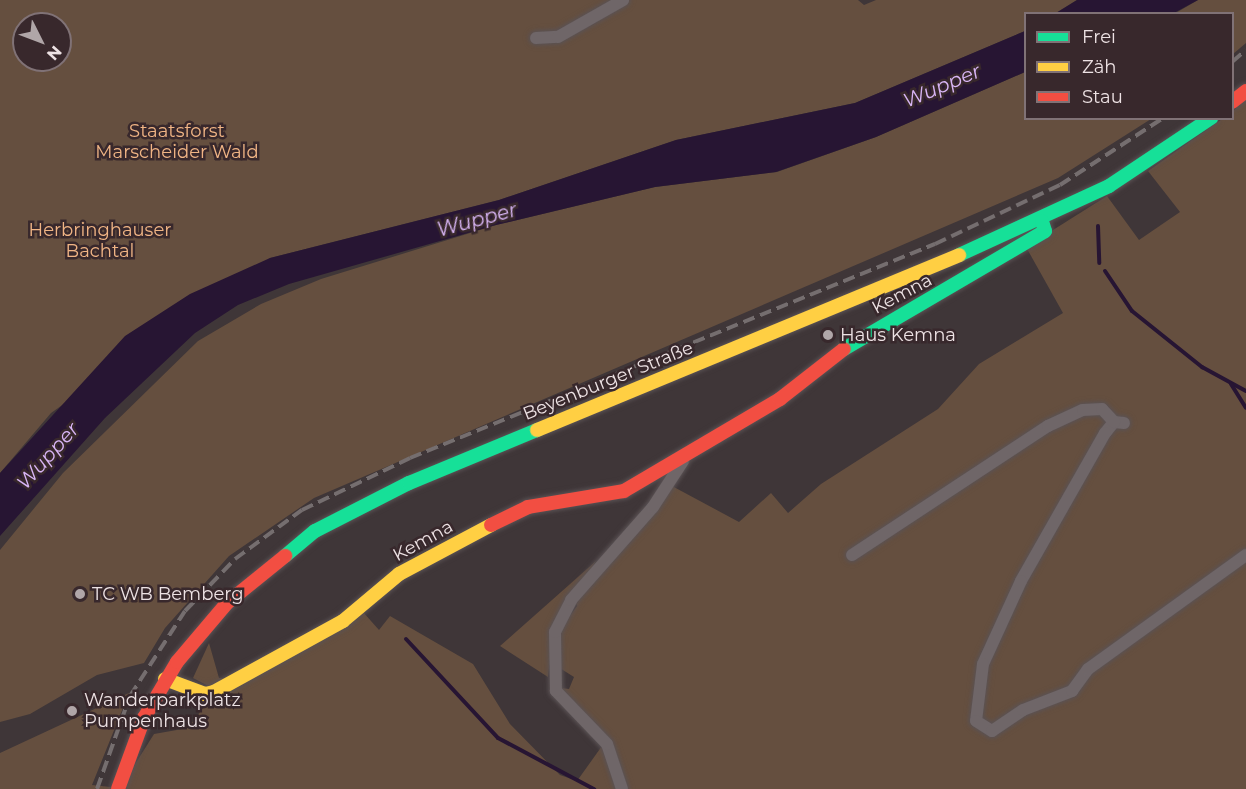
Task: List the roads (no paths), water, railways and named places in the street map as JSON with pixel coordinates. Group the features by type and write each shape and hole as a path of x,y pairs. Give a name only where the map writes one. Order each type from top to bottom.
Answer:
{"main road":[{"path":"1234,101 1246,92"},
{"name":"Beyenburger Straße","path":"118,789 140,727 165,679 251,581 343,514 1042,221 1109,186 1208,120"},
{"name":"Kemna","path":"165,679 205,694 214,692 343,621 399,574 505,517 528,507 613,495 683,461 780,399 845,348 1045,231 1042,221"}],"street":[{"path":"536,38 558,37 623,0"},
{"path":"852,555 1048,426 1083,410 1102,409 1119,423 1021,581 983,664 976,722 992,731 1023,711 1072,691 1088,669 1246,555"},
{"name":"Kemna","path":"622,789 607,744 556,692 555,632 571,600 653,507 683,461"}],"water":[{"path":"1077,0 1198,0 1176,12 1058,12"},
{"name":"Wupper","path":"1024,31 1024,72 876,137 776,172 655,187 496,225 289,284 238,305 195,333 105,418 0,536 0,473 125,336 190,294 270,258 499,200 676,140 855,103"}],"waterway":[{"path":"1098,226 1099,263"},
{"path":"1105,271 1132,311 1202,367 1246,391"},
{"path":"1231,384 1246,408"},
{"path":"406,639 498,738 594,789"}],"railway":[{"path":"1234,60 1246,50"},
{"path":"97,789 130,696 185,611 235,559 302,510 410,458 935,244 1060,185 1160,120"}],"place":[{"name":"Haus Kemna","path":"828,335"},
{"name":"TC WB Bemberg","path":"80,594"},
{"name":"Wanderparkplatz Pumpenhaus","path":"72,711"}],"park label":[{"name":"Staatsforst Marscheider Wald","path":"177,142"},
{"name":"Herbringhauser Bachtal","path":"100,241"}]}
